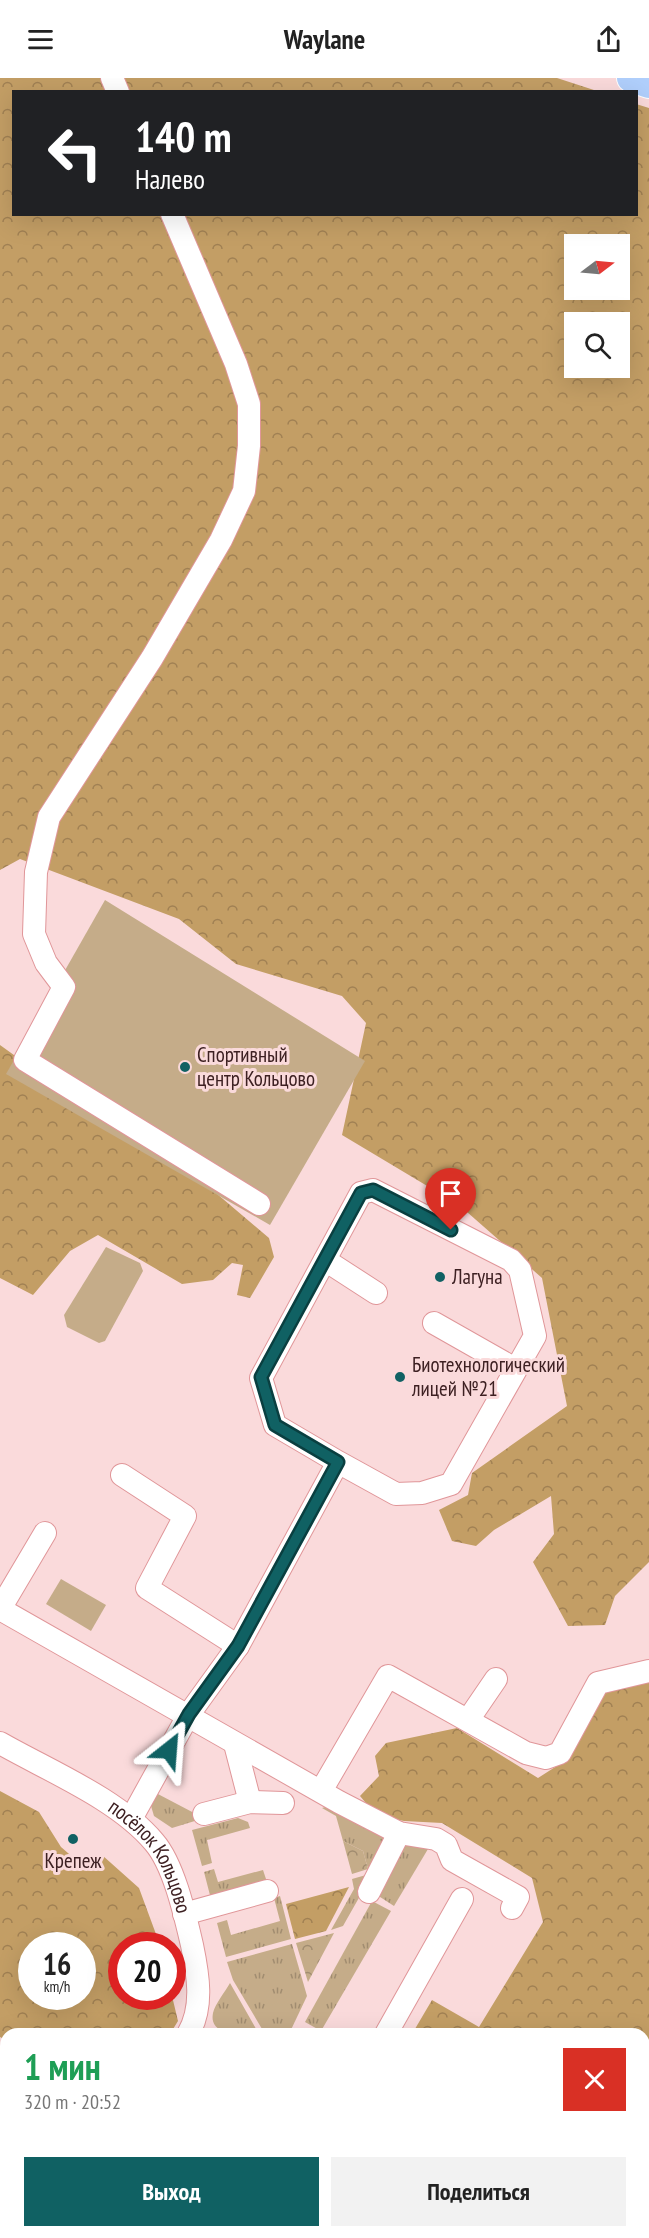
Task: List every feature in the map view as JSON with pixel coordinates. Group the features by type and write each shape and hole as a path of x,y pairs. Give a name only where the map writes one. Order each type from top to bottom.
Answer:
{"main road":[{"path":"632,78 649,84"}],"street":[{"path":"173,216 236,364 249,404 249,446 244,491 221,540 152,658 49,817 36,872 34,934 46,963 64,987 24,1060 259,1204"},
{"path":"373,1190 511,1260 520,1270 535,1335 451,1484 422,1493 396,1494 275,1425 261,1377 325,1260 361,1193 373,1190"},
{"path":"325,1260 376,1293"},
{"path":"434,1323 515,1370"},
{"path":"131,1819 189,1714 238,1646 338,1462"},
{"path":"122,1475 185,1516 147,1588 238,1646"},
{"path":"45,1533 0,1609 88,1660 189,1714 235,1744 399,1833 436,1839 453,1848 452,1860 518,1897 512,1908"},
{"path":"321,1791 388,1676 526,1753 546,1758 560,1753 598,1683 649,1671"},
{"path":"468,1720 496,1679"},
{"name":"посёлок Кольцово","path":"0,1743 131,1819 156,1843 174,1880 196,1967 199,1995 197,2028"},
{"path":"235,1744 250,1802"},
{"path":"204,1814 250,1802 283,1803"},
{"path":"369,1892 399,1833"},
{"path":"184,1914 267,1891"},
{"path":"389,2028 462,1899"}],"green space":[{"path":"0,78 557,78 594,90 12,90 12,216 638,216 638,105 649,108 649,1562 615,1596 605,1625 568,1626 533,1562 554,1534 551,1496 494,1530 476,1546 452,1541 439,1510 468,1495 472,1473 567,1406 542,1278 459,1205 342,1135 366,1023 342,996 236,964 179,919 20,859 0,870"},
{"name":"Спортивный центр Кольцово","path":"105,900 365,1061 270,1225 6,1074"},
{"path":"0,1045 89,1109 183,1165 269,1238 274,1257 250,1298 237,1295 243,1265 232,1263 213,1280 182,1284 98,1235 70,1251 33,1295 0,1278"},
{"path":"106,1247 140,1263 143,1271 105,1341 99,1343 67,1327 64,1315"},
{"path":"61,1579 106,1605 91,1631 46,1604"},
{"path":"649,1678 649,2028 416,2028 432,2000 479,2027 543,1922 532,1878 442,1823 404,1821 376,1815 360,1796 379,1776 375,1756 386,1743 457,1728 538,1778 563,1762 604,1689"},
{"path":"0,1791 39,1812 61,1847 83,1866 102,1855 139,1888 155,1932 108,1932 108,2010 175,2010 178,2021 174,2028 0,2028"},
{"path":"156,1793 196,1814 198,1820 172,1828 154,1816 151,1806"},
{"path":"331,1805 388,1837 368,1869 363,1851 343,1841 336,1816 322,1808"},
{"path":"238,1818 248,1822 250,1828 207,1840 212,1863 202,1866 192,1830"},
{"path":"404,1836 428,1849 394,1906 377,1895"},
{"path":"343,1841 363,1851 368,1869 352,1874"},
{"path":"214,1869 218,1882 263,1870 269,1888 212,1903 204,1872"},
{"path":"373,1873 343,1926 331,1930 354,1889 352,1879"},
{"path":"349,1887 326,1931 295,1939 286,1904"},
{"path":"280,1896 291,1939 226,1957 217,1923 227,1920 231,1935 280,1921 274,1898"},
{"path":"372,1901 391,1911 323,2028 316,2028 305,2022"},
{"path":"334,1933 308,1982 296,1943"},
{"path":"292,1944 307,1996 292,2028 261,2028 233,1980 227,1962"},
{"path":"230,1983 256,2028 216,2027 213,2013"}],"place":[{"name":"Спортивный центр Кольцово","path":"185,1067"},
{"name":"Лагуна","path":"440,1277"},
{"name":"Биотехнологический лицей №21","path":"400,1377"},
{"name":"Крепеж","path":"73,1839"}],"route":[{"path":"169,1750 189,1714 238,1646 338,1462 275,1425 261,1377 361,1193 373,1190 451,1230"}]}
